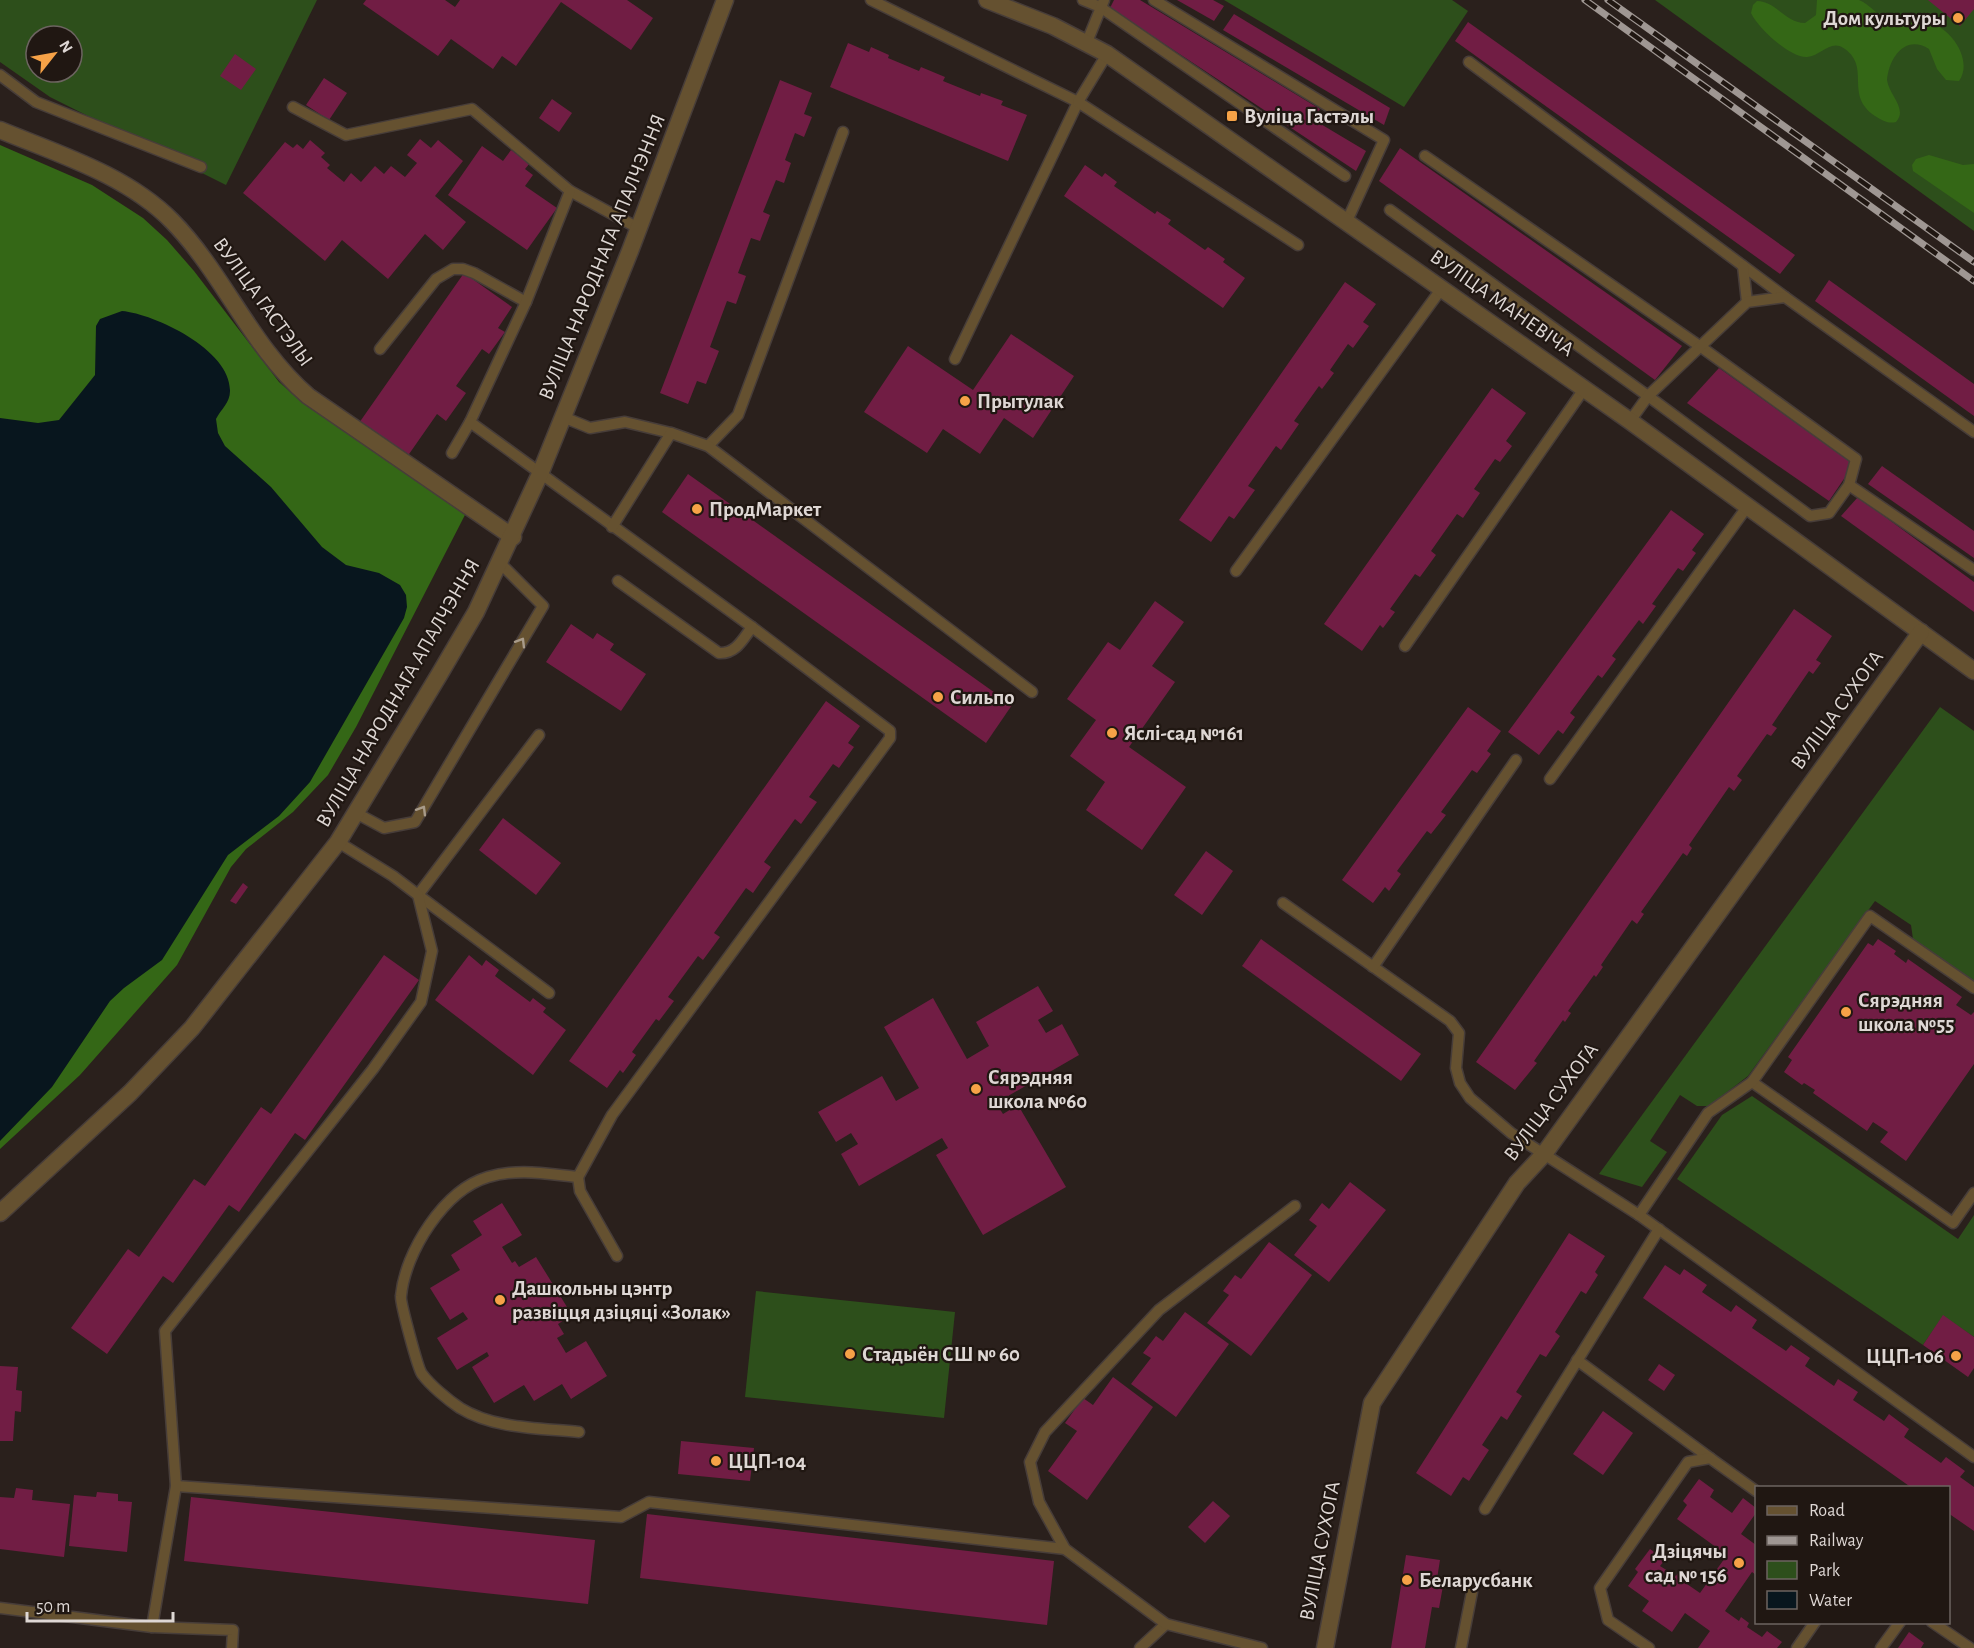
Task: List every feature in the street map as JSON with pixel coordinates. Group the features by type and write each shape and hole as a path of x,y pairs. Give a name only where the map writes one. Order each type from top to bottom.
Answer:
{"street":[{"name":"ВУЛІЦА НАРОДНАГА АПАЛЧЭННЯ","path":"0,1214 130,1093 192,1029 338,842 476,612 513,537 540,474 638,228 725,0"},
{"name":"ВУЛІЦА МАНЕВІЧА","path":"987,0 1087,42 1107,54 1630,421 1974,671"},
{"name":"ВУЛІЦА ГАСТЭЛЫ","path":"0,130 66,158 144,197 172,220 200,254 282,374 308,396 513,537"},
{"name":"ВУЛІЦА СУХОГА","path":"1325,1648 1372,1403 1517,1183 1544,1154 1921,632"}],"lane":[{"path":"871,0 1078,102 1298,245"},
{"path":"1083,0 1102,3 1345,176"},
{"path":"1154,0 1384,140 1347,221"},
{"path":"1087,42 1102,3"},
{"path":"955,358 1078,102 1107,54"},
{"path":"1469,62 1785,297 1974,432"},
{"path":"0,75 36,102 201,167"},
{"path":"293,107 346,135 472,109 570,191 638,228"},
{"path":"708,446 738,415 843,132"},
{"path":"1390,210 1810,516 1828,513 1849,485 1856,459 1701,346 1425,156"},
{"path":"452,453 470,422 526,302 570,191"},
{"path":"1743,266 1747,302"},
{"path":"380,349 436,279 453,269 463,269 474,273 526,302"},
{"path":"1236,571 1442,288"},
{"path":"1630,421 1648,396 1747,302 1785,297"},
{"path":"1405,646 1584,389"},
{"path":"563,417 590,428 626,422 672,433 708,446 1032,692"},
{"path":"470,422 887,726 890,731 890,738 612,1115 578,1177 580,1191 617,1256"},
{"path":"612,527 672,433"},
{"path":"1849,485 1974,570"},
{"path":"1550,779 1747,507"},
{"path":"354,812 384,828 415,822 543,606 500,563"},
{"path":"618,581 719,653 728,654 735,649 752,627"},
{"path":"418,895 539,735"},
{"path":"1373,966 1516,760"},
{"path":"338,842 393,876 549,993"},
{"path":"152,1627 176,1486 165,1331 373,1069 421,1002 432,951 418,895"},
{"path":"1283,903 1450,1021 1459,1033 1460,1047 1456,1068 1460,1083 1470,1098 1511,1133 1640,1215 1974,1457"},
{"path":"1640,1215 1708,1113 1752,1082 1870,916 1974,988"},
{"path":"1752,1082 1953,1223 1974,1193"},
{"path":"578,1177 520,1171 486,1177 457,1192 410,1255 400,1298 421,1373 459,1407 496,1423 579,1432"},
{"path":"1262,1648 1166,1624 1065,1549 1039,1502 1030,1462 1045,1432 1159,1310 1295,1206"},
{"path":"1485,1509 1659,1229"},
{"path":"1577,1360 1755,1490"},
{"path":"1649,1648 1608,1620 1600,1588 1688,1462 1710,1458"},
{"path":"176,1486 621,1517 649,1502 1065,1549"},
{"path":"1461,1648 1472,1592"},
{"path":"0,1608 152,1627 233,1630 232,1648"},
{"path":"1140,1648 1166,1624"},
{"path":"1797,1648 1814,1624"},
{"path":"1881,1648 1899,1624"},
{"path":"1934,1624 1970,1648"}],"green space":[{"path":"0,0 317,0 226,185 50,97 31,84 84,84 84,24 24,24 24,79 0,62"},
{"path":"1224,0 1452,0 1468,11 1404,107"},
{"path":"1655,0 1974,0 1974,231"},
{"path":"1817,0 1859,0 1894,23 1927,22 1936,25 1951,37 1962,54 1963,73 1959,81 1946,80 1937,69 1929,49 1913,44 1906,46 1891,64 1887,80 1899,107 1899,117 1896,122 1880,119 1866,108 1861,99 1856,65 1852,56 1845,49 1835,45 1807,57 1792,53 1775,41 1751,13 1757,1 1764,2 1792,20 1805,23 1816,15"},
{"path":"0,145 92,185 143,218 167,240 194,271 279,382 303,403 467,511 356,727 328,775 293,812 246,849 231,867 177,965 80,1075 0,1149"},
{"path":"1929,155 1963,165 1974,164 1974,213 1913,171 1912,165 1916,159"},
{"path":"1940,707 1974,731 1974,984 1913,939 1911,925 1875,901 1748,1076 1709,1106 1697,1106 1680,1095 1650,1141 1667,1152 1642,1187 1599,1174"},
{"path":"1752,1096 1958,1239 1974,1215 1974,1337 1943,1316 1923,1345 1677,1179 1722,1115"},
{"name":"Стадыён СШ № 60","path":"756,1291 955,1312 944,1418 745,1397"}],"water":[{"path":"122,311 153,319 171,327 205,348 227,376 230,395 216,419 218,433 225,446 271,487 322,547 346,565 379,573 400,585 406,595 407,607 404,618 310,782 279,816 228,855 162,960 110,1001 52,1087 0,1141 0,418 38,423 59,420 95,375 96,326 100,319"}],"building":[{"path":"366,0 445,0 455,7 460,0 627,0 653,18 631,50 561,2 516,66 502,56 493,69 451,39 438,56 363,4"},
{"path":"1114,0 1140,0 1320,109 1314,120 1366,151 1356,171 1110,8"},
{"path":"1177,0 1213,0 1224,6 1214,21"},
{"name":"Дом культуры","path":"1928,0 1974,0 1974,9 1960,26"},
{"path":"1234,14 1390,108 1384,125 1223,30"},
{"path":"1468,22 1795,255 1780,274 1455,41"},
{"path":"848,43 869,52 871,47 889,55 888,58 919,71 921,67 945,77 943,81 980,96 981,93 1003,101 1001,105 1027,115 1008,161 830,87"},
{"path":"235,54 256,69 241,90 220,76"},
{"path":"324,78 347,93 329,120 306,105"},
{"path":"780,80 812,93 804,114 812,117 804,137 795,133 785,160 791,163 784,183 776,180 763,212 770,215 760,241 751,238 738,273 746,276 736,304 727,301 710,347 719,351 706,384 697,381 688,404 660,393"},
{"path":"552,99 572,113 559,132 539,118"},
{"path":"420,139 431,148 438,140 463,161 435,196 466,222 443,250 425,234 388,279 342,240 325,261 243,193 285,142 293,148 297,144 303,149 310,140 325,153 321,157 330,165 327,168 344,182 351,173 361,182 375,166 384,174 391,166 405,177 417,163 407,155"},
{"path":"482,146 503,161 511,150 530,163 525,169 533,175 525,186 557,208 527,250 448,195"},
{"path":"1400,148 1682,346 1655,380 1379,181"},
{"path":"1085,165 1102,177 1105,173 1117,182 1114,186 1155,214 1157,211 1171,220 1168,224 1205,250 1208,247 1225,259 1223,262 1245,278 1223,308 1064,196"},
{"path":"464,273 512,307 498,328 505,332 489,354 482,349 456,386 466,393 446,421 437,414 407,457 359,423"},
{"path":"1829,280 1974,384 1974,416 1815,301"},
{"path":"1345,282 1376,304 1363,322 1369,326 1353,348 1348,344 1330,370 1334,373 1322,389 1319,386 1294,421 1299,424 1281,450 1276,446 1248,486 1255,490 1234,519 1229,516 1211,542 1179,520"},
{"name":"Прытулак","path":"1011,334 1074,376 1033,438 1004,418 980,454 943,429 927,453 864,412 908,346 973,390"},
{"path":"1719,368 1854,464 1829,501 1687,403"},
{"path":"1492,388 1526,413 1506,441 1512,446 1500,462 1495,459 1474,489 1480,493 1463,518 1457,514 1431,551 1436,555 1420,577 1415,574 1390,609 1395,612 1383,628 1380,625 1362,651 1324,624"},
{"path":"1882,466 1974,531 1974,558 1868,484"},
{"path":"688,474 1012,705 986,743 662,512"},
{"path":"1858,497 1974,582 1974,612 1841,516"},
{"path":"1671,510 1704,534 1692,550 1696,553 1683,571 1678,568 1652,604 1656,606 1643,624 1639,620 1612,656 1616,659 1602,678 1598,675 1570,713 1575,717 1563,734 1558,730 1539,755 1508,732"},
{"name":"Яслі-сад №161","path":"1155,601 1184,622 1152,666 1175,682 1129,747 1186,787 1142,850 1086,810 1105,782 1070,756 1096,720 1067,699 1108,642 1120,650"},
{"path":"1794,609 1832,636 1816,660 1821,663 1813,674 1809,671 1772,725 1777,728 1771,736 1767,734 1737,776 1742,780 1734,791 1729,787 1689,845 1692,848 1687,856 1683,853 1641,912 1644,914 1637,924 1632,920 1601,965 1603,967 1596,977 1594,975 1568,1011 1571,1013 1565,1022 1563,1020 1534,1061 1537,1063 1515,1090 1476,1062"},
{"path":"571,624 593,639 597,633 614,644 610,650 646,674 621,711 546,662"},
{"path":"826,701 860,726 848,743 854,747 839,768 833,764 809,797 817,802 801,824 795,819 764,862 771,867 753,893 746,888 714,933 720,937 703,960 698,956 668,997 674,1001 659,1021 656,1019 632,1052 636,1055 623,1073 620,1070 607,1088 569,1061"},
{"path":"1468,707 1501,731 1487,751 1491,754 1477,773 1472,770 1441,812 1446,815 1431,834 1427,831 1397,871 1401,874 1389,891 1385,887 1373,903 1342,880"},
{"path":"503,818 561,863 536,895 479,850"},
{"path":"1206,851 1233,871 1202,915 1174,895"},
{"path":"243,883 248,887 236,904 230,901"},
{"path":"1261,939 1421,1054 1401,1081 1242,966"},
{"path":"1878,939 1896,951 1894,954 1906,963 1908,959 1962,997 1956,1005 1971,1015 1974,1012 1974,1064 1906,1161 1880,1142 1888,1132 1873,1122 1867,1131 1813,1093 1815,1090 1804,1083 1802,1085 1784,1072 1792,1060 1788,1057 1868,943 1873,946"},
{"path":"384,955 419,980 305,1140 295,1133 239,1212 229,1205 173,1283 163,1276 107,1354 71,1328 128,1249 139,1257 194,1179 205,1186 261,1107 271,1114"},
{"path":"469,955 482,966 486,960 499,970 495,976 530,1002 533,998 546,1008 543,1012 566,1030 533,1075 435,1000"},
{"path":"1038,986 1053,1011 1038,1020 1046,1033 1062,1024 1079,1055 996,1103 1003,1114 1018,1105 1066,1187 983,1235 936,1155 948,1148 942,1138 859,1186 841,1154 858,1144 851,1133 836,1142 818,1112 882,1076 896,1101 919,1088 884,1027 933,998 967,1059 989,1046 976,1022"},
{"path":"1350,1182 1386,1210 1329,1282 1294,1255 1317,1226 1309,1220 1322,1203 1329,1209"},
{"name":"Дашкольны цэнтр развіцця дзіцяці «Золак»","path":"502,1203 522,1235 502,1247 512,1263 515,1261 519,1267 536,1257 572,1315 558,1324 564,1334 557,1338 566,1353 586,1341 607,1376 571,1399 562,1384 534,1401 524,1385 494,1403 472,1367 489,1356 487,1352 457,1370 437,1338 468,1319 463,1312 450,1320 430,1288 460,1270 451,1255 482,1235 473,1221"},
{"path":"1569,1233 1605,1256 1595,1272 1598,1275 1586,1294 1581,1291 1555,1332 1560,1336 1546,1357 1540,1354 1516,1392 1522,1396 1507,1420 1501,1416 1482,1445 1489,1450 1469,1481 1463,1477 1451,1496 1416,1473"},
{"path":"1269,1242 1312,1275 1251,1356 1207,1323 1229,1295 1223,1291 1235,1275 1241,1279"},
{"path":"1665,1265 1680,1275 1684,1269 1707,1285 1702,1292 1731,1312 1736,1305 1757,1320 1752,1328 1786,1351 1791,1345 1810,1358 1805,1366 1834,1386 1838,1379 1858,1392 1853,1400 1884,1421 1889,1414 1909,1429 1904,1437 1941,1463 1946,1457 1965,1471 1960,1477 1974,1487 1974,1531 1950,1514 1950,1486 1909,1486 1643,1298"},
{"path":"1185,1312 1229,1344 1176,1417 1131,1384 1151,1358 1143,1353 1156,1336 1163,1341"},
{"name":"ЦЦП-106","path":"1943,1315 1974,1337 1974,1368 1968,1377 1923,1345"},
{"path":"1659,1364 1675,1375 1664,1391 1648,1380"},
{"path":"0,1366 18,1367 16,1390 22,1391 21,1412 15,1411 13,1441 0,1441"},
{"path":"1113,1377 1153,1407 1087,1500 1048,1471 1077,1431 1065,1423 1083,1398 1093,1405"},
{"path":"1603,1411 1633,1433 1603,1475 1573,1454"},
{"name":"ЦЦП-104","path":"681,1441 754,1448 750,1481 678,1474"},
{"name":"Дзіцячы сад № 156","path":"1699,1479 1714,1490 1710,1497 1732,1513 1743,1498 1755,1507 1755,1514 1741,1534 1755,1544 1755,1574 1752,1572 1725,1611 1739,1621 1741,1617 1749,1623 1747,1627 1762,1637 1767,1631 1782,1642 1777,1648 1698,1648 1710,1631 1685,1613 1672,1632 1642,1611 1649,1601 1628,1586 1638,1572 1635,1569 1650,1549 1665,1560 1660,1566 1676,1576 1678,1573 1686,1579 1684,1582 1700,1593 1727,1555 1677,1519 1687,1505 1683,1501"},
{"path":"16,1488 33,1490 32,1500 70,1504 64,1557 0,1549 0,1497 14,1498"},
{"path":"97,1492 118,1494 118,1501 132,1502 127,1552 69,1546 74,1495 96,1497"},
{"path":"191,1497 595,1540 588,1604 184,1561"},
{"path":"1213,1501 1230,1516 1205,1543 1188,1527"},
{"path":"647,1514 1054,1561 1047,1625 640,1578"},
{"path":"1406,1555 1440,1560 1436,1585 1443,1586 1439,1608 1432,1607 1425,1648 1391,1648"},
{"path":"1909,1632 1924,1643 1921,1648 1898,1648"}],"railway":[{"path":"1585,0 1974,281"},
{"path":"1608,0 1974,262"}],"place":[{"name":"Дом культуры","path":"1958,18"},
{"name":"Вуліца Гастэлы","path":"1232,116"},
{"name":"Прытулак","path":"965,401"},
{"name":"ПродМаркет","path":"697,509"},
{"name":"Сильпо","path":"938,697"},
{"name":"Яслі-сад №161","path":"1112,733"},
{"name":"Сярэдняя школа №55","path":"1846,1012"},
{"name":"Сярэдняя школа №60","path":"976,1089"},
{"name":"Дашкольны цэнтр развіцця дзіцяці «Золак»","path":"500,1300"},
{"name":"Стадыён СШ № 60","path":"850,1354"},
{"name":"ЦЦП-106","path":"1956,1356"},
{"name":"ЦЦП-104","path":"716,1461"},
{"name":"Дзіцячы сад № 156","path":"1739,1563"},
{"name":"Беларусбанк","path":"1407,1580"}]}
